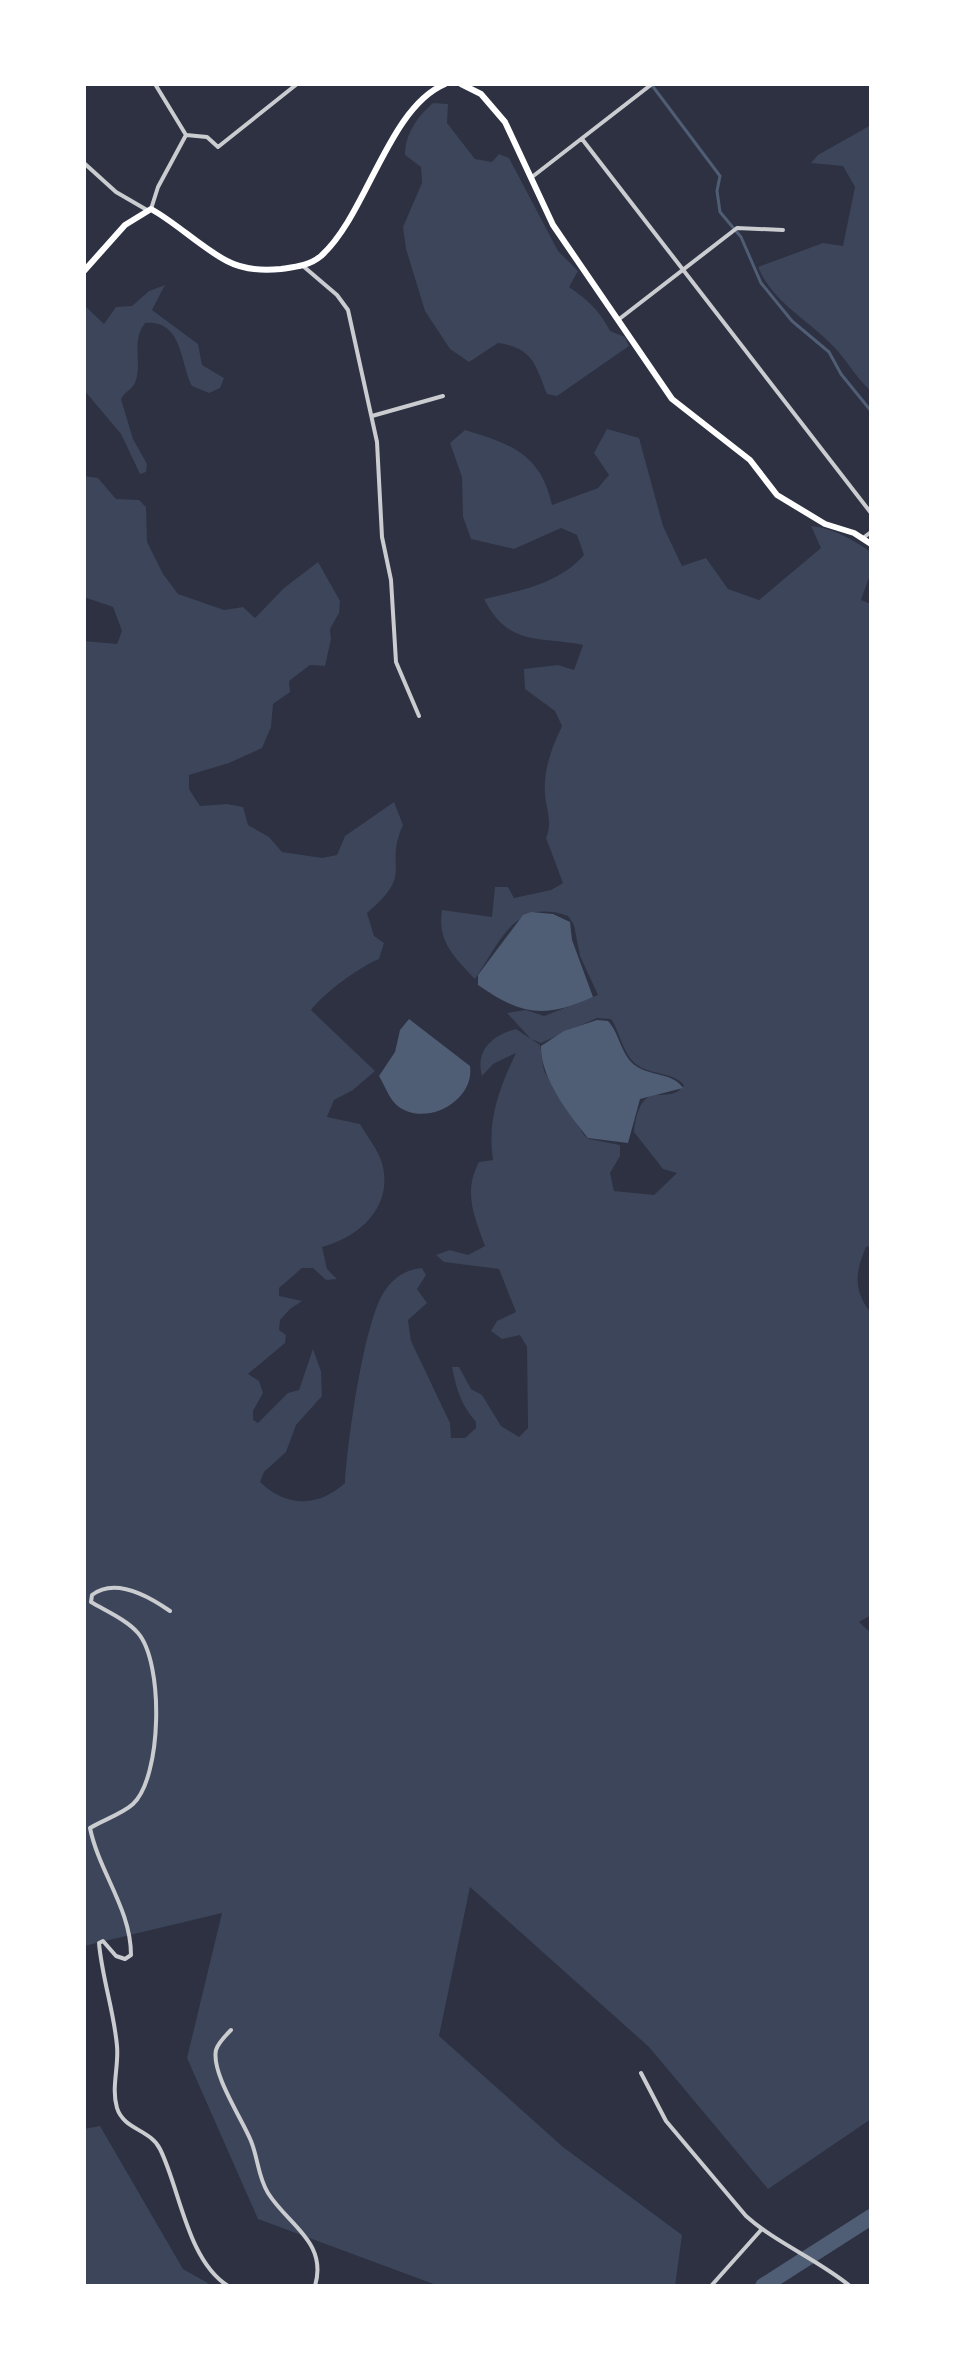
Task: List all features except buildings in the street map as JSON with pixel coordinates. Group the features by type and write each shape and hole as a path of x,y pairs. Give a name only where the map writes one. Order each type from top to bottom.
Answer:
{"main road":[{"path":"84,271 115,234 149,210 227,261 255,270 303,266 320,257 341,230 410,112 434,88 445,84"},
{"path":"461,84 481,94 505,122 553,225 672,399 750,460 777,495 825,524 871,544"}],"street":[{"path":"155,84 186,135"},
{"path":"186,135 207,137 218,147 297,84"},
{"path":"532,177 651,85"},
{"path":"84,163 116,192 149,210 186,135"},
{"path":"582,139 871,513"},
{"path":"618,320 735,230 783,230"},
{"path":"303,266 337,295 348,310 372,416 396,662 419,716"},
{"path":"372,416 443,396"},
{"path":"863,538 871,532"},
{"path":"170,1611 146,1595 119,1589 92,1595 91,1602 137,1631 146,1646 152,1664 157,1715 145,1788 135,1803 90,1828 94,1848 119,1902 131,1939 131,1955 125,1959 116,1956 103,1941 99,1943 118,2050 117,2107 122,2120 155,2141 176,2200 200,2250 220,2281 228,2286"},
{"path":"231,2030 216,2049 217,2064 252,2143 261,2180 270,2197 311,2242 318,2260 315,2286"},
{"path":"641,2073 666,2121 761,2230 800,2250 850,2286"},
{"path":"711,2286 761,2230"}],"shaded area":[{"path":"433,103 448,104 447,123 475,159 492,162 499,154 509,158 558,251 578,271 569,287 593,306 610,331 625,337 629,346 557,396 547,394 526,353 498,343 469,362 450,349 425,311 406,249 403,227 422,183 421,167 405,155 413,126"},
{"path":"871,125 871,391 835,348 773,291 758,267 823,243 843,246 855,187 843,166 811,163 818,155"},
{"path":"165,285 152,310 198,344 202,365 224,378 220,388 209,393 192,386 173,336 167,328 145,323 139,337 136,380 121,399 133,439 147,464 146,472 140,474 121,434 84,390 84,305 104,324 116,307 132,306 149,291"},
{"path":"607,429 639,438 663,526 682,566 706,558 728,589 759,600 821,548 811,526 835,532 871,552 871,572 861,600 871,604 871,1246 866,1247 862,1256 858,1281 861,1297 871,1313 871,1615 859,1622 871,1633 871,2119 768,2189 649,2047 470,1887 439,2036 563,2147 682,2235 675,2286 439,2286 258,2219 187,2058 222,1913 84,1946 84,641 117,644 122,631 113,607 84,597 84,476 98,478 116,499 139,500 146,507 147,542 163,574 178,594 224,610 243,607 255,618 284,588 318,562 340,601 339,613 330,629 325,666 310,665 289,681 290,692 273,704 271,727 262,748 229,763 189,775 189,789 200,806 227,804 243,807 248,825 269,837 282,852 322,858 337,855 345,836 394,802 403,825 396,852 395,879 382,899 367,913 374,936 384,943 379,959 342,981 311,1010 375,1071 353,1090 334,1100 327,1117 360,1124 382,1163 383,1193 371,1217 361,1227 349,1236 322,1247 327,1269 337,1279 326,1280 313,1268 302,1268 279,1288 279,1296 302,1301 280,1320 279,1330 286,1335 285,1343 248,1374 259,1381 263,1393 253,1411 253,1420 258,1423 288,1393 299,1390 313,1349 321,1371 322,1396 296,1425 286,1452 264,1472 260,1482 270,1490 292,1500 313,1500 324,1497 345,1483 353,1412 371,1326 386,1289 397,1277 412,1270 422,1268 426,1275 417,1289 427,1303 408,1320 411,1341 450,1423 451,1438 465,1438 476,1428 476,1422 460,1396 452,1367 459,1367 471,1389 482,1395 501,1426 519,1437 528,1428 527,1347 520,1335 502,1339 491,1331 497,1321 516,1312 499,1269 444,1262 436,1255 450,1250 468,1255 485,1246 472,1204 472,1184 479,1162 493,1160 493,1118 504,1079 516,1053 493,1064 482,1076 481,1059 487,1045 507,1032 516,1029 531,1039 507,1013 526,1010 544,1016 598,995 580,956 574,925 568,916 535,912 522,918 502,937 475,979 454,956 445,940 442,910 492,917 495,887 508,887 514,898 551,890 563,883 546,838 549,821 545,785 549,759 562,726 555,711 525,689 524,669 558,665 574,670 583,645 526,637 514,632 494,614 484,599 551,579 584,555 577,535 561,528 514,549 471,539 463,517 462,477 450,443 465,430 510,446 532,463 540,474 552,505 598,488 609,475 594,453","holes":["597,1018 611,1019 632,1061 684,1085 670,1094 649,1097 638,1114 634,1132 663,1169 677,1173 654,1195 614,1191 610,1173 620,1156 620,1145 589,1139 584,1135 544,1071 540,1045 531,1039 541,1043"]},
{"path":"531,912 553,914 570,922 572,940 593,997 560,1009 533,1010 507,1003 478,985 478,975 523,915"},
{"path":"409,1019 470,1066 470,1078 465,1090 447,1107 436,1112 423,1114 399,1107 379,1076 395,1052 400,1030"},
{"path":"597,1020 608,1021 627,1057 636,1066 668,1077 683,1088 640,1099 628,1143 588,1138 557,1095 545,1070 541,1046 564,1031"},
{"path":"100,2126 183,2269 213,2286 84,2286 84,2129"}],"waterway":[{"path":"651,84 720,176 717,191 720,212 741,237 761,283 792,321 829,352 841,374 871,411"},
{"path":"734,84 773,84"},
{"path":"763,2286 871,2217"}]}
